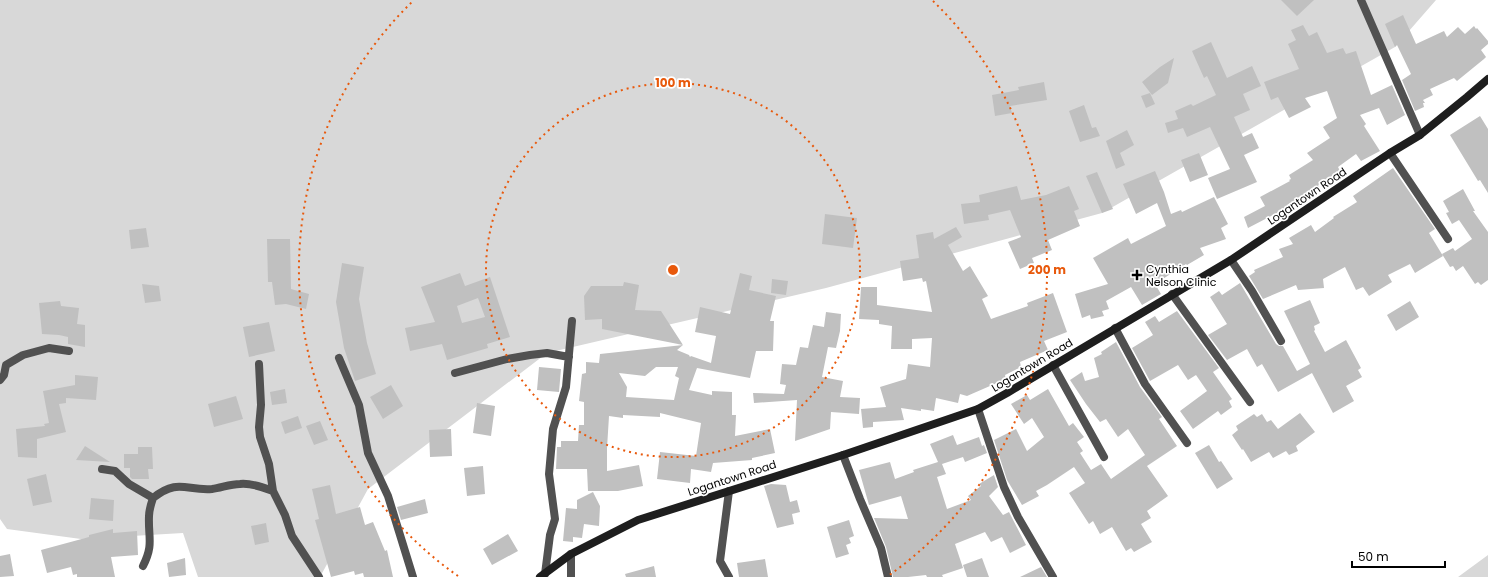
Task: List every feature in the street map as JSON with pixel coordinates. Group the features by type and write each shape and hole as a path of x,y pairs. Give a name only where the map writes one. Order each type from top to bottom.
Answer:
{"street":[{"path":"1361,0 1420,135"},
{"name":"Logantown Road","path":"542,575 571,554 638,520 843,455 978,409 1231,260 1390,153 1420,135 1488,79"},
{"path":"1390,153 1448,238"},
{"path":"1231,260 1252,291 1281,341"},
{"path":"1172,294 1250,402"},
{"path":"542,575 554,519 549,474 553,429 566,387 572,321"},
{"path":"1115,328 1145,384 1187,442"},
{"path":"0,380 4,375 6,365 23,355 49,348 69,350"},
{"path":"455,373 507,359 530,355 547,353 569,357"},
{"path":"339,358 359,405 368,453 388,496 414,577"},
{"path":"259,364 261,405 260,437 269,464 273,491 292,536 319,577"},
{"path":"1053,365 1104,457"},
{"path":"978,409 1004,487 1018,517 1054,577"},
{"path":"843,455 881,548 888,577"},
{"path":"102,469 115,471 129,484 153,498"},
{"path":"143,566 148,556 150,545 149,516 153,498 160,492 172,487 184,486 211,489 240,484 260,486 273,491"},
{"path":"729,491 720,561 729,577"},
{"path":"571,554 571,577"}],"shaded area":[{"path":"0,0 1436,0 1395,47 1102,213 826,288 547,353 368,489 320,577 198,577 183,533 81,539 7,529 0,519"},
{"path":"1488,555 1488,577 1458,577"}],"building":[{"path":"1281,0 1314,0 1297,16"},
{"path":"1403,15 1416,44 1444,31 1447,37 1458,27 1465,34 1474,26 1488,41 1488,44 1481,50 1486,57 1484,59 1457,81 1454,78 1430,89 1433,95 1423,100 1425,103 1423,103 1424,107 1415,111 1402,80 1411,74 1397,45 1395,47 1385,24"},
{"path":"1303,25 1309,36 1317,32 1327,53 1343,48 1346,54 1356,51 1371,95 1392,85 1405,115 1387,125 1379,108 1360,115 1366,124 1364,126 1380,151 1361,161 1356,154 1338,167 1340,171 1318,185 1320,188 1296,203 1248,228 1244,217 1265,206 1260,197 1290,181 1289,180 1291,179 1289,175 1313,160 1307,153 1330,138 1323,127 1337,118 1327,91 1305,98 1311,107 1289,118 1278,97 1271,100 1264,82 1299,69 1288,44 1296,40 1291,30"},
{"path":"1211,42 1227,78 1252,66 1261,86 1243,94 1250,110 1234,117 1243,137 1252,133 1259,148 1244,155 1257,182 1217,199 1208,178 1230,169 1210,127 1187,137 1183,128 1168,133 1165,123 1178,119 1175,111 1191,104 1193,106 1216,95 1207,76 1204,78 1192,51"},
{"path":"1174,58 1168,83 1152,95 1142,82"},
{"path":"1044,82 1047,100 1010,106 1012,113 995,116 992,95 1019,90 1018,87"},
{"path":"1150,93 1155,104 1146,108 1141,96"},
{"path":"1084,105 1092,128 1096,127 1100,136 1080,142 1069,111"},
{"path":"1480,116 1488,129 1488,193 1480,180 1478,181 1450,135"},
{"path":"1127,130 1134,145 1120,153 1125,165 1116,169 1106,141"},
{"path":"1199,153 1208,175 1190,182 1181,160"},
{"path":"1393,168 1435,229 1429,233 1443,256 1415,273 1410,264 1388,275 1392,282 1369,296 1363,287 1356,290 1345,267 1323,279 1324,288 1298,290 1296,285 1263,299 1249,276 1255,272 1254,270 1283,257 1279,249 1293,244 1289,238 1311,225 1315,232 1334,218 1333,217 1357,202 1353,196"},
{"path":"1155,171 1171,214 1181,210 1182,212 1214,197 1228,224 1221,228 1226,239 1200,248 1204,255 1187,265 1186,264 1155,284 1161,294 1142,305 1131,287 1106,301 1109,309 1102,311 1104,316 1091,319 1090,315 1082,318 1075,294 1108,284 1093,258 1128,238 1131,244 1166,226 1157,203 1136,214 1123,184"},
{"path":"1097,172 1113,209 1102,213 1086,176"},
{"path":"1017,186 1021,200 1046,195 1069,186 1079,209 1074,211 1080,226 1048,240 1052,250 1032,258 1034,263 1020,269 1008,242 1021,237 1010,210 988,215 989,220 964,224 961,204 980,202 979,195"},
{"path":"1463,189 1475,211 1473,211 1488,232 1488,280 1481,285 1478,282 1475,284 1463,266 1456,271 1453,266 1450,267 1442,254 1453,248 1455,251 1472,239 1459,220 1452,224 1446,213 1449,212 1443,201"},
{"path":"825,214 857,218 853,248 822,244"},
{"path":"956,227 962,237 948,245 963,271 970,266 988,296 982,299 991,319 1028,306 1027,303 1053,293 1067,332 1044,341 1048,350 1020,362 1021,367 1005,375 1006,379 967,396 960,394 958,403 936,398 934,411 901,408 904,420 873,422 873,427 863,428 861,409 886,407 880,387 906,379 908,364 930,367 932,338 912,339 912,349 891,349 892,326 879,324 879,320 859,319 861,287 877,287 877,305 932,312 926,281 923,282 922,278 903,281 900,261 919,258 916,235 933,232 934,239"},
{"path":"146,228 149,247 131,249 129,230"},
{"path":"267,239 290,239 291,289 309,294 306,309 286,304 275,305 272,282 268,282"},
{"path":"342,263 364,267 359,299 367,343 376,374 355,381 344,348 336,302"},
{"path":"460,273 465,286 490,277 510,337 487,344 488,348 447,360 442,344 410,351 405,328 435,322 421,287","holes":["478,298 485,317 462,323 457,306"]},
{"path":"740,273 752,276 749,290 776,296 770,321 774,321 773,351 756,351 750,378 697,368 689,390 712,395 712,391 732,392 732,415 736,415 735,436 770,429 775,453 752,458 752,460 713,463 711,472 691,469 690,483 657,479 660,452 696,456 701,423 660,413 660,417 623,415 623,418 609,416 607,471 639,465 643,486 618,491 588,491 587,469 556,469 557,447 561,447 561,441 578,441 579,425 584,425 584,402 579,401 582,374 586,373 586,362 599,363 600,354 683,345 677,350 689,355 690,357 691,356 711,363 716,336 695,332 700,307 730,314","holes":["656,367 678,367 675,376 679,378 674,400 626,397 627,387 619,373 645,376"]},
{"path":"772,279 788,281 786,295 771,293"},
{"path":"624,282 639,285 635,310 661,311 683,345 602,329 602,319 585,320 584,296 591,286 623,286"},
{"path":"1240,283 1276,344 1283,346 1297,371 1310,364 1284,311 1310,300 1320,323 1314,326 1314,331 1325,352 1346,340 1361,368 1358,370 1362,377 1346,386 1354,401 1333,413 1312,373 1278,392 1262,364 1257,367 1247,349 1227,360 1208,335 1227,324 1210,297 1219,291 1222,295"},
{"path":"142,284 159,286 161,301 145,303"},
{"path":"60,301 61,306 79,308 77,324 85,325 85,347 68,344 68,337 42,334 39,303"},
{"path":"1410,301 1419,317 1396,331 1387,315"},
{"path":"1177,311 1219,368 1213,372 1232,399 1229,401 1232,407 1221,415 1218,411 1193,429 1180,411 1207,391 1196,375 1188,380 1178,365 1150,381 1132,348 1153,335 1145,322 1155,316 1159,322"},
{"path":"826,312 841,314 840,331 836,348 828,347 822,377 843,381 840,397 860,398 859,414 831,412 830,429 795,441 797,400 754,403 753,393 784,394 786,385 780,384 782,364 796,365 800,347 808,348 813,325 824,327"},
{"path":"269,322 275,351 249,357 243,327"},
{"path":"1116,342 1140,387 1162,417 1159,419 1177,446 1147,466 1168,496 1147,511 1151,518 1141,524 1152,542 1134,552 1131,548 1126,551 1112,527 1100,534 1093,521 1089,524 1069,493 1085,483 1074,467 1036,491 1039,496 1022,505 1007,480 994,440 1016,429 1027,451 1044,437 1032,418 1024,424 1011,404 1027,395 1030,400 1048,389 1069,426 1073,423 1084,437 1077,442 1083,451 1080,453 1091,470 1101,464 1111,479 1145,455 1128,429 1118,437 1106,419 1100,422 1070,380 1082,372 1085,381 1099,377 1094,358 1102,354 1101,352"},
{"path":"539,367 561,369 559,392 537,390"},
{"path":"75,375 98,377 96,400 66,398 66,403 59,404 66,432 37,439 37,458 18,457 16,429 45,426 44,424 49,423 43,391 75,385"},
{"path":"391,385 403,406 383,419 370,397"},
{"path":"285,389 287,403 272,405 270,392"},
{"path":"236,396 243,419 214,427 208,404"},
{"path":"477,403 495,406 491,436 473,433"},
{"path":"1300,413 1315,432 1296,446 1298,451 1289,455 1286,451 1273,458 1269,452 1251,462 1232,435 1238,430 1236,426 1254,414 1257,417 1262,414 1267,422 1271,420 1278,429"},
{"path":"298,416 302,428 285,434 281,422"},
{"path":"320,421 328,440 314,445 306,426"},
{"path":"451,429 452,456 430,457 429,430"},
{"path":"953,435 957,445 979,437 982,446 984,445 987,453 965,462 963,457 942,464 946,474 937,477 947,509 971,500 968,496 981,486 979,484 994,475 998,487 989,496 1003,515 1009,512 1026,545 1010,553 1002,537 991,542 985,532 955,544 963,568 942,575 943,577 927,577 926,575 893,577 886,547 874,518 908,519 901,496 869,505 859,470 890,462 895,479 914,472 913,470 938,462 930,444"},
{"path":"1209,445 1219,462 1221,461 1233,479 1217,489 1195,453"},
{"path":"85,446 110,462 76,460"},
{"path":"138,447 152,447 153,469 148,469 149,479 132,479 130,477 130,468 124,468 124,454 138,454"},
{"path":"483,466 485,494 467,496 464,468"},
{"path":"46,474 52,502 33,506 27,479"},
{"path":"771,484 786,485 790,502 797,500 800,512 792,514 794,524 777,528 764,486"},
{"path":"330,485 336,514 360,507 365,525 373,522 385,551 387,550 393,577 364,577 363,573 355,575 354,571 331,577 315,520 319,519 312,489"},
{"path":"593,492 600,506 599,526 584,524 582,538 573,537 573,542 563,541 566,508 577,509 577,500"},
{"path":"91,498 114,500 113,521 89,519"},
{"path":"425,499 428,513 401,520 397,507"},
{"path":"849,520 854,536 849,538 851,543 846,545 849,554 836,558 827,527"},
{"path":"266,523 269,542 255,545 251,526"},
{"path":"113,529 113,533 137,531 138,555 111,557 115,577 77,577 77,574 73,575 71,567 47,573 41,550"},
{"path":"508,534 518,551 492,565 483,549"},
{"path":"10,554 14,576 0,577 0,556"},
{"path":"185,558 186,575 169,577 167,563"},
{"path":"982,558 989,577 967,577 963,565"},
{"path":"765,559 768,577 739,577 737,563"},
{"path":"654,566 656,577 626,577 625,574"},
{"path":"1041,567 1047,577 1020,577"}],"place":[{"name":"Cynthia Nelson Clinic","path":"1137,275"}]}
